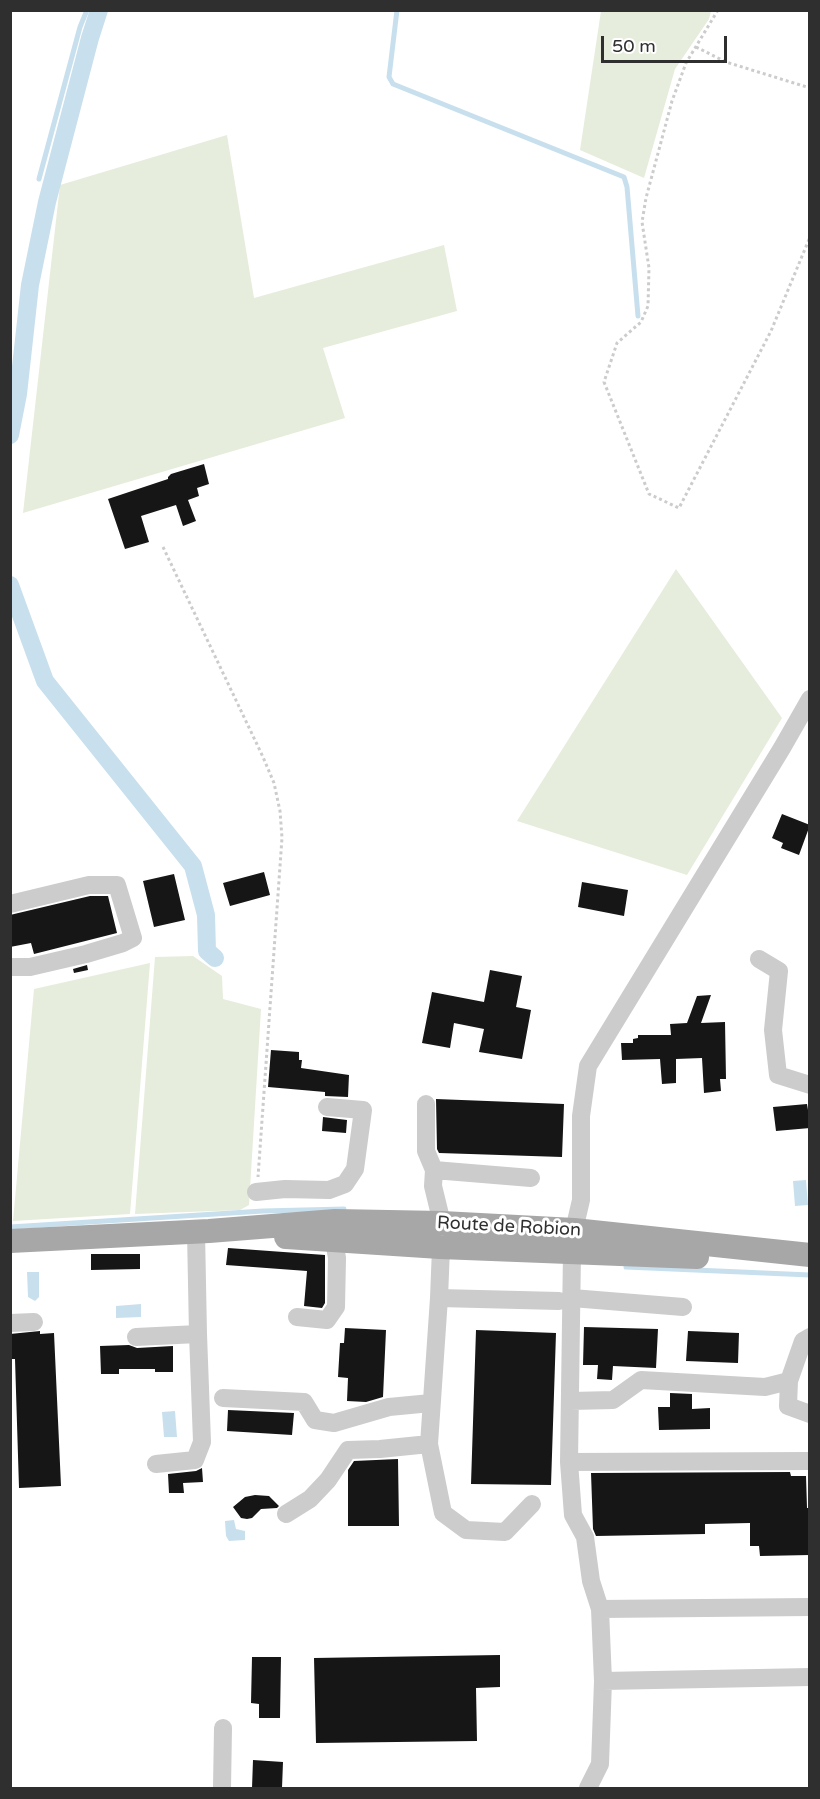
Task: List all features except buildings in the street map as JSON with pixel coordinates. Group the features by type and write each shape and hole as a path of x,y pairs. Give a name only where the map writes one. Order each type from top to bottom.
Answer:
{"main road":[{"name":"Route de Robion","path":"10,1241 202,1232 335,1221 441,1235 573,1241 674,1240 810,1256"},
{"name":"Route de Robion","path":"202,1232 334,1240 441,1235 491,1249 573,1241 693,1257 810,1256"}],"street":[{"path":"588,1788 600,1764 603,1681 600,1609 591,1581 585,1537 573,1515 569,1462 571,1401 565,1300 581,1200 581,1116 588,1066 810,699"},
{"path":"10,904 89,885 117,885 133,938 86,954 30,967 10,967"},
{"path":"759,959 779,970 773,1030 778,1075 810,1085"},
{"path":"426,1104 426,1151 434,1170 433,1186 441,1235 429,1444 443,1513 466,1530 505,1532 532,1504"},
{"path":"256,1192 285,1189 329,1190 345,1184 355,1169 363,1110 327,1107"},
{"path":"434,1170 531,1178"},
{"path":"156,1464 195,1460 202,1442 198,1334 202,1232"},
{"path":"297,1317 327,1320 336,1307 337,1258 334,1240"},
{"path":"439,1298 565,1300 683,1307"},
{"path":"10,1323 34,1322"},
{"path":"136,1337 198,1334"},
{"path":"810,1337 802,1341 789,1381 788,1406 810,1414"},
{"path":"571,1401 613,1400 641,1380 765,1387 789,1381"},
{"path":"223,1398 304,1402 315,1420 334,1423 389,1407 431,1403"},
{"path":"286,1514 310,1499 328,1480 348,1450 429,1444"},
{"path":"569,1462 810,1461"},
{"path":"600,1609 810,1607"},
{"path":"603,1681 810,1677"},
{"path":"222,1788 223,1728"}],"path":[{"path":"718,10 686,63 672,101 646,198 642,222 649,268 648,306 641,322 617,343 604,382 649,494 679,508 771,331 810,237"},
{"path":"696,46 726,62 810,88"},
{"path":"163,548 263,757 274,783 280,811 282,838 256,1192"}],"green space":[{"path":"601,11 711,11 709,19 675,69 644,178 580,150"},
{"path":"227,135 254,298 444,245 457,311 323,348 345,418 23,513 60,185"},
{"path":"676,569 782,718 687,875 517,821"},
{"path":"193,956 222,976 223,999 261,1009 249,1205 240,1210 135,1214 155,957"},
{"path":"150,963 130,1214 13,1221 34,989"}],"water":[{"path":"806,1180 808,1205 795,1206 793,1181"},
{"path":"27,1272 39,1272 39,1297 35,1301 28,1297"},
{"path":"141,1304 141,1317 116,1318 116,1306"},
{"path":"175,1411 177,1437 164,1437 162,1412"},
{"path":"234,1520 236,1529 245,1531 245,1540 229,1541 226,1536 225,1521"}],"waterway":[{"path":"39,179 80,27 87,10"},
{"path":"10,435 18,394 30,285 47,202 99,10"},
{"path":"397,10 389,77 393,84 624,177 627,187 638,316"},
{"path":"10,585 45,681 193,866 206,915 207,951 215,958"},
{"path":"10,1227 263,1211 344,1209"},
{"path":"626,1267 810,1275"}]}
